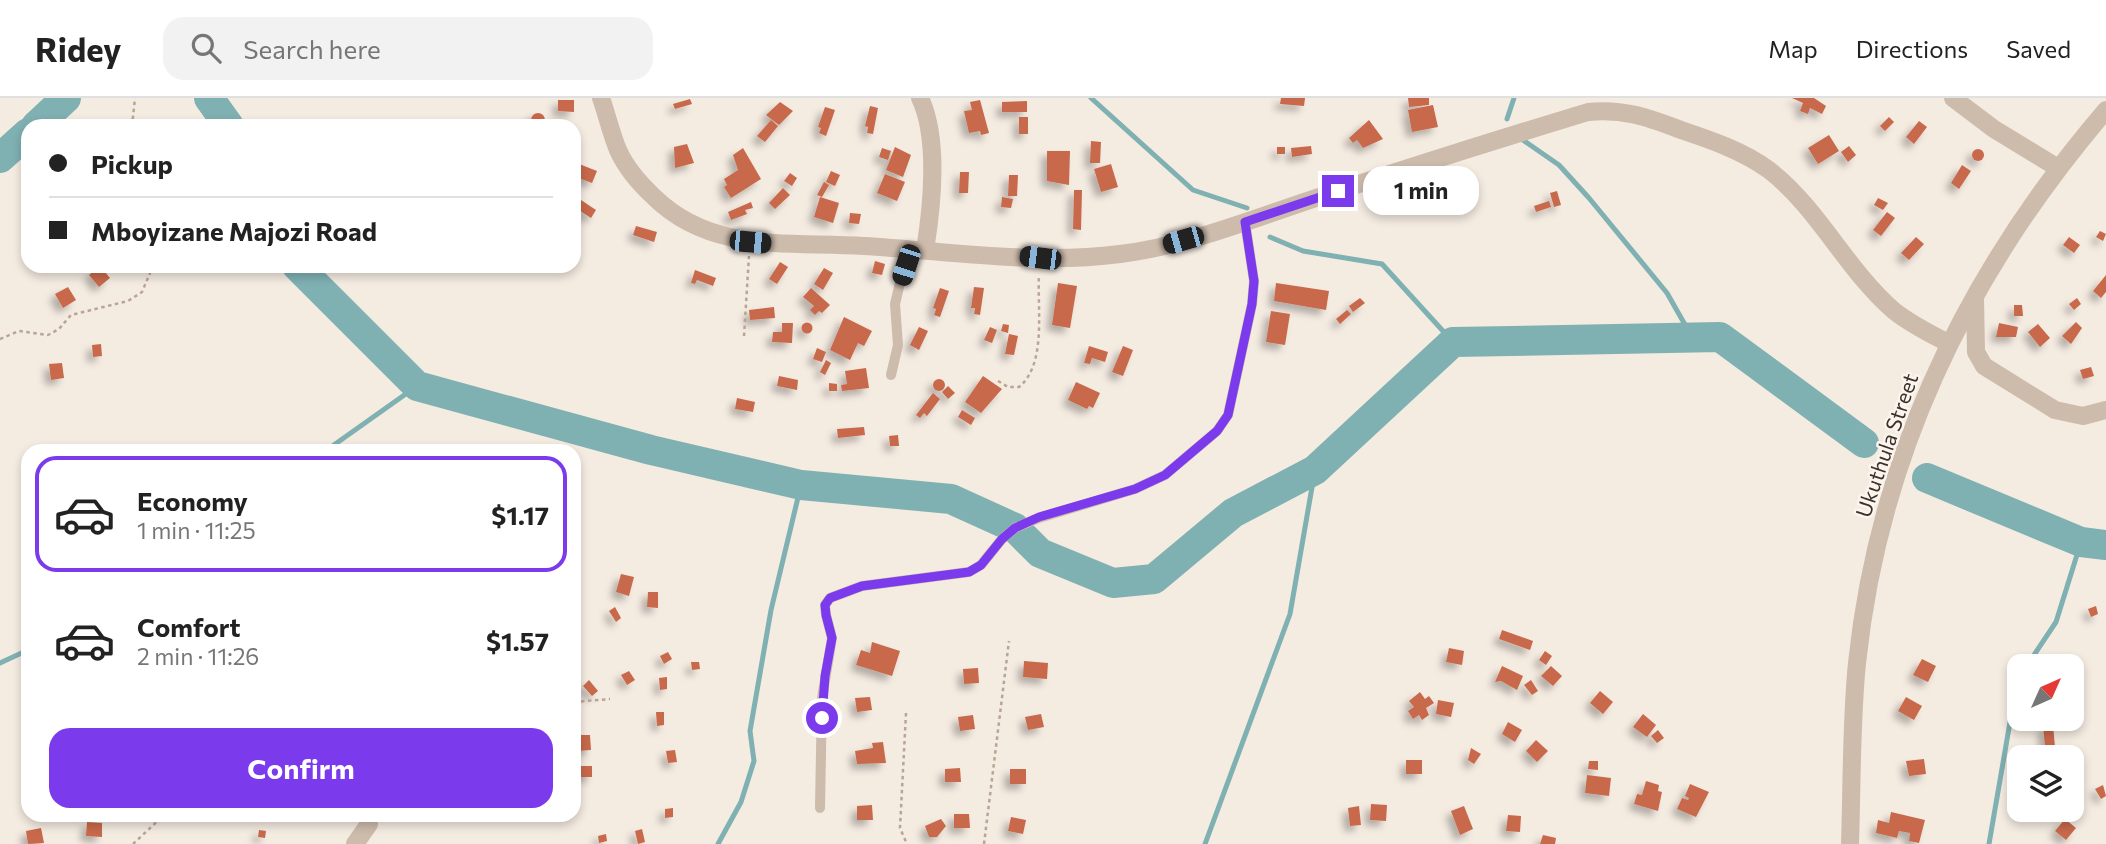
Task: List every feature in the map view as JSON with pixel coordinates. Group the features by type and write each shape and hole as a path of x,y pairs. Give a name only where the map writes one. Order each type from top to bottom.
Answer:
{"street":[{"path":"601,98 619,151 630,171 663,207 705,232 750,242 1040,258 1122,254 1245,222 1588,112 1629,112 1710,140 1768,169 1808,210 1873,290 1893,310 1916,327 1948,343"},
{"path":"916,250 932,183 928,114 920,98"},
{"path":"1953,98 1994,130 2058,168"},
{"name":"Ukuthula Street","path":"1850,844 1857,665 1873,562 1890,498 1928,388 1948,343 1998,253 2058,168 2106,110"},
{"path":"1976,292 1976,352 1984,366 2055,410 2083,416 2106,410"},
{"path":"355,844 369,824"}],"lane":[{"path":"820,808 822,698 832,638 825,605 830,598 862,586 969,572 981,565 1002,539 1015,528 1039,517 1135,489 1165,475 1202,445 1228,415 1252,304 1254,271 1245,222"},
{"path":"891,376 898,345 895,304 916,250"}],"path":[{"path":"133,119 135,98"},
{"path":"744,336 750,242"},
{"path":"998,381 1008,387 1019,387 1030,377 1034,365 1040,258"},
{"path":"0,339 19,331 48,335 60,329 71,315 128,301 142,292 150,273"},
{"path":"984,844 1009,641"},
{"path":"581,701 610,699"},
{"path":"906,713 900,828 907,844"},
{"path":"133,844 157,822"}],"building":[{"path":"1281,98 1305,98 1304,106 1280,104"},
{"path":"1408,98 1429,98 1429,105 1409,107"},
{"path":"1792,98 1814,98 1826,106 1822,114 1810,108 1808,114 1800,111 1803,103"},
{"path":"690,99 692,104 675,109 673,104"},
{"path":"558,100 574,100 574,112 558,111"},
{"path":"980,100 989,133 981,135 980,131 969,133 964,111 972,110 970,102"},
{"path":"1027,101 1027,112 1002,112 1002,102"},
{"path":"780,102 793,111 779,125 766,115"},
{"path":"1433,105 1438,127 1412,132 1408,110"},
{"path":"870,106 878,108 873,134 867,133 868,127 865,126"},
{"path":"825,107 835,110 826,136 819,133 821,128 818,127"},
{"path":"538,113 545,119 531,119"},
{"path":"1019,117 1028,117 1028,134 1019,134"},
{"path":"1889,117 1894,122 1885,131 1880,126"},
{"path":"771,120 778,126 765,142 757,136"},
{"path":"1369,120 1383,139 1363,148 1357,140 1353,143 1349,138"},
{"path":"1919,121 1927,127 1914,144 1906,137"},
{"path":"1829,135 1839,151 1818,164 1808,148"},
{"path":"1091,141 1101,142 1100,163 1090,163"},
{"path":"687,144 694,163 675,168 674,147"},
{"path":"1311,146 1312,154 1292,157 1291,148"},
{"path":"1849,146 1856,155 1848,162 1841,152"},
{"path":"895,147 911,155 903,177 886,170"},
{"path":"1277,147 1285,147 1285,154 1277,154"},
{"path":"743,148 761,179 731,198 724,187 727,185 724,179 738,170 733,155"},
{"path":"882,148 891,151 888,160 879,157"},
{"path":"1973,150 1983,150 1983,160 1973,160"},
{"path":"1047,151 1070,151 1069,185 1047,181"},
{"path":"1111,164 1118,187 1101,192 1094,169"},
{"path":"581,165 597,171 592,183 581,179"},
{"path":"1962,165 1971,171 1959,189 1951,183"},
{"path":"831,171 840,175 835,186 826,182"},
{"path":"960,172 969,172 968,193 959,193"},
{"path":"790,173 797,178 792,186 784,181"},
{"path":"885,174 905,182 897,201 877,193"},
{"path":"1009,175 1018,175 1017,196 1008,196"},
{"path":"824,182 829,185 822,197 817,195"},
{"path":"783,188 790,195 775,209 769,203"},
{"path":"1074,190 1082,190 1081,230 1073,229"},
{"path":"1557,191 1561,205 1554,207 1550,193"},
{"path":"820,197 839,203 833,223 814,217"},
{"path":"1002,197 1013,199 1011,208 1001,207"},
{"path":"1878,198 1888,203 1883,210 1874,205"},
{"path":"581,200 596,210 591,218 581,212"},
{"path":"1549,201 1551,207 1536,212 1534,206"},
{"path":"751,202 753,208 745,210 747,214 731,220 728,212"},
{"path":"1887,212 1895,218 1881,236 1873,230"},
{"path":"850,213 861,214 859,224 849,223"},
{"path":"636,226 657,232 654,242 633,235"},
{"path":"2100,231 2106,234 2103,241 2096,237"},
{"path":"1916,237 1924,244 1909,260 1901,253"},
{"path":"2069,237 2080,245 2074,253 2063,245"},
{"path":"875,261 885,264 882,275 872,273"},
{"path":"780,262 788,267 777,284 769,279"},
{"path":"824,268 833,273 823,290 814,284"},
{"path":"695,270 716,278 713,286 697,280 695,284 691,283"},
{"path":"106,273 110,278 99,287 89,275"},
{"path":"2106,275 2106,292 2101,298 2093,291"},
{"path":"1058,283 1077,286 1070,328 1052,325"},
{"path":"1276,283 1329,291 1326,310 1274,301"},
{"path":"68,287 76,300 63,308 55,294"},
{"path":"974,287 984,288 980,315 974,314 975,308 971,308"},
{"path":"811,288 830,305 822,313 819,311 815,315 810,310 814,306 803,297"},
{"path":"940,288 949,291 940,317 934,315 936,309 933,308"},
{"path":"1360,298 1365,303 1353,312 1349,306"},
{"path":"2077,298 2081,304 2074,310 2069,304"},
{"path":"2014,305 2022,305 2023,316 2014,316"},
{"path":"774,307 775,318 750,320 749,310"},
{"path":"1347,310 1351,314 1340,324 1336,319"},
{"path":"1271,311 1290,314 1285,345 1266,342"},
{"path":"844,317 872,331 864,346 858,343 850,360 830,350"},
{"path":"807,322 813,328 807,334 801,328"},
{"path":"2076,322 2082,328 2071,344 2062,336"},
{"path":"782,323 793,323 792,343 772,342 773,332 782,332"},
{"path":"1999,323 2018,327 2016,337 1996,337"},
{"path":"1003,324 1009,325 1008,333 1001,331"},
{"path":"2038,324 2050,338 2040,347 2028,332"},
{"path":"919,327 928,331 919,350 910,345"},
{"path":"990,327 997,330 992,343 984,340"},
{"path":"1009,334 1018,336 1014,355 1005,354"},
{"path":"101,344 102,356 93,357 92,345"},
{"path":"1089,346 1108,352 1105,362 1092,358 1090,364 1084,363"},
{"path":"1123,346 1133,350 1123,376 1112,372"},
{"path":"817,348 826,352 822,362 813,359"},
{"path":"826,360 831,363 825,375 820,372"},
{"path":"62,363 64,378 51,380 49,364"},
{"path":"2091,367 2094,376 2083,379 2080,370"},
{"path":"866,368 869,388 842,391 841,385 847,384 845,371"},
{"path":"779,376 798,380 797,390 777,386"},
{"path":"983,376 1002,389 981,413 965,402"},
{"path":"939,379 945,385 939,391 933,385"},
{"path":"1076,382 1100,393 1093,408 1089,406 1087,409 1068,400"},
{"path":"829,383 837,384 837,391 829,391"},
{"path":"948,386 955,393 948,399 942,392"},
{"path":"933,393 940,399 927,416 924,413 920,418 916,415"},
{"path":"737,398 755,402 753,412 735,409"},
{"path":"962,410 975,418 971,425 958,417"},
{"path":"864,427 865,435 838,438 837,429"},
{"path":"898,435 899,446 890,446 889,436"},
{"path":"621,574 634,577 629,596 616,592"},
{"path":"648,592 658,592 658,608 647,607"},
{"path":"2096,606 2098,614 2091,617 2088,609"},
{"path":"615,607 621,618 616,622 609,611"},
{"path":"1502,630 1533,641 1530,650 1499,639"},
{"path":"872,642 900,651 892,676 856,665 861,650 870,653"},
{"path":"1449,648 1464,651 1462,665 1446,662"},
{"path":"1545,651 1552,656 1546,665 1539,660"},
{"path":"668,652 672,659 664,664 660,656"},
{"path":"1922,659 1936,666 1928,682 1913,675"},
{"path":"1024,661 1048,663 1047,679 1023,677"},
{"path":"691,662 699,662 700,669 692,670"},
{"path":"1502,666 1523,676 1517,690 1501,681 1495,682"},
{"path":"1551,666 1562,676 1553,686 1541,676"},
{"path":"978,668 979,683 964,684 963,669"},
{"path":"629,671 635,680 627,685 621,675"},
{"path":"667,677 667,689 660,690 659,678"},
{"path":"589,680 598,691 592,696 583,686"},
{"path":"1531,680 1538,691 1532,695 1524,685"},
{"path":"1600,691 1613,702 1603,714 1590,703"},
{"path":"1420,692 1425,699 1429,696 1434,703 1426,708 1429,715 1422,720 1419,715 1413,719 1408,711 1414,707 1409,701"},
{"path":"870,697 872,710 857,712 855,698"},
{"path":"1906,697 1922,706 1914,720 1898,711"},
{"path":"1438,700 1454,703 1451,717 1436,714"},
{"path":"656,712 664,712 664,725 657,726"},
{"path":"1041,714 1044,727 1028,730 1025,717"},
{"path":"1643,714 1656,725 1647,737 1633,727"},
{"path":"973,715 975,729 960,731 958,717"},
{"path":"1508,722 1522,730 1515,742 1502,734"},
{"path":"1658,730 1664,738 1657,743 1651,736"},
{"path":"2044,732 2054,732 2055,745 2045,745"},
{"path":"581,735 590,735 591,750 581,751"},
{"path":"1536,740 1548,751 1537,762 1526,751"},
{"path":"883,742 886,763 857,764 855,751 873,748 872,743"},
{"path":"1471,748 1481,754 1474,764 1468,760"},
{"path":"675,750 677,762 668,763 666,751"},
{"path":"1924,759 1926,774 1909,776 1906,761"},
{"path":"1406,760 1422,760 1422,774 1406,774"},
{"path":"1589,761 1598,761 1598,770 1588,769"},
{"path":"581,766 592,766 592,777 581,777"},
{"path":"960,768 961,782 945,782 945,769"},
{"path":"1010,769 1026,769 1026,784 1010,784"},
{"path":"1587,775 1611,778 1609,796 1585,793"},
{"path":"1646,781 1659,785 1658,791 1662,792 1658,811 1634,804 1637,794 1642,795"},
{"path":"1690,784 1709,792 1696,817 1677,809 1682,798 1688,800 1685,796"},
{"path":"2103,785 2106,796 2101,799 2095,789"},
{"path":"1371,804 1387,805 1386,821 1370,820"},
{"path":"872,805 873,820 857,820 857,806"},
{"path":"1359,806 1361,825 1350,826 1348,808"},
{"path":"1464,806 1473,829 1460,835 1451,811"},
{"path":"673,808 673,817 665,818 665,809"},
{"path":"1891,812 1925,820 1919,843 1909,841 1910,833 1899,831 1897,838 1876,833 1878,820 1889,823"},
{"path":"954,814 969,814 970,828 954,828"},
{"path":"1508,815 1521,816 1520,832 1506,831"},
{"path":"1011,817 1026,820 1023,834 1008,831"},
{"path":"941,819 946,826 937,837 929,837 925,826"},
{"path":"87,822 102,823 102,837 86,836"},
{"path":"2062,822 2069,822 2076,828 2066,840 2055,831"},
{"path":"41,828 44,843 28,844 26,831"},
{"path":"642,829 645,842 638,844 635,831"},
{"path":"259,830 266,831 265,838 258,837"},
{"path":"606,834 607,841 599,843 598,836"},
{"path":"1543,835 1556,838 1555,844 1540,844"}],"waterway":[{"path":"44,119 66,98"},
{"path":"209,98 224,119"},
{"path":"1091,98 1193,190 1247,208"},
{"path":"1507,119 1514,98"},
{"path":"1520,138 1559,165 1589,198 1667,293 1692,337"},
{"path":"0,158 21,139"},
{"path":"1270,237 1303,251 1382,264 1453,342"},
{"path":"304,273 417,386 651,450 801,485 951,499 1015,528 1040,553 1113,583 1154,579 1233,513 1315,470 1453,342 1720,337 1864,443"},
{"path":"335,444 417,386"},
{"path":"1205,844 1290,614 1315,470"},
{"path":"1927,478 2081,542 2106,545"},
{"path":"718,844 741,802 754,761 750,731 771,610 801,485"},
{"path":"2035,654 2056,622 2081,542"},
{"path":"0,663 21,653"},
{"path":"1989,844 2008,732"}],"route":[{"path":"822,718 822,698 832,638 825,605 830,598 862,586 969,572 981,565 1002,539 1015,528 1039,517 1055,515 1135,489 1165,475 1217,431 1228,415 1252,304 1254,281 1245,222 1338,191"}]}
